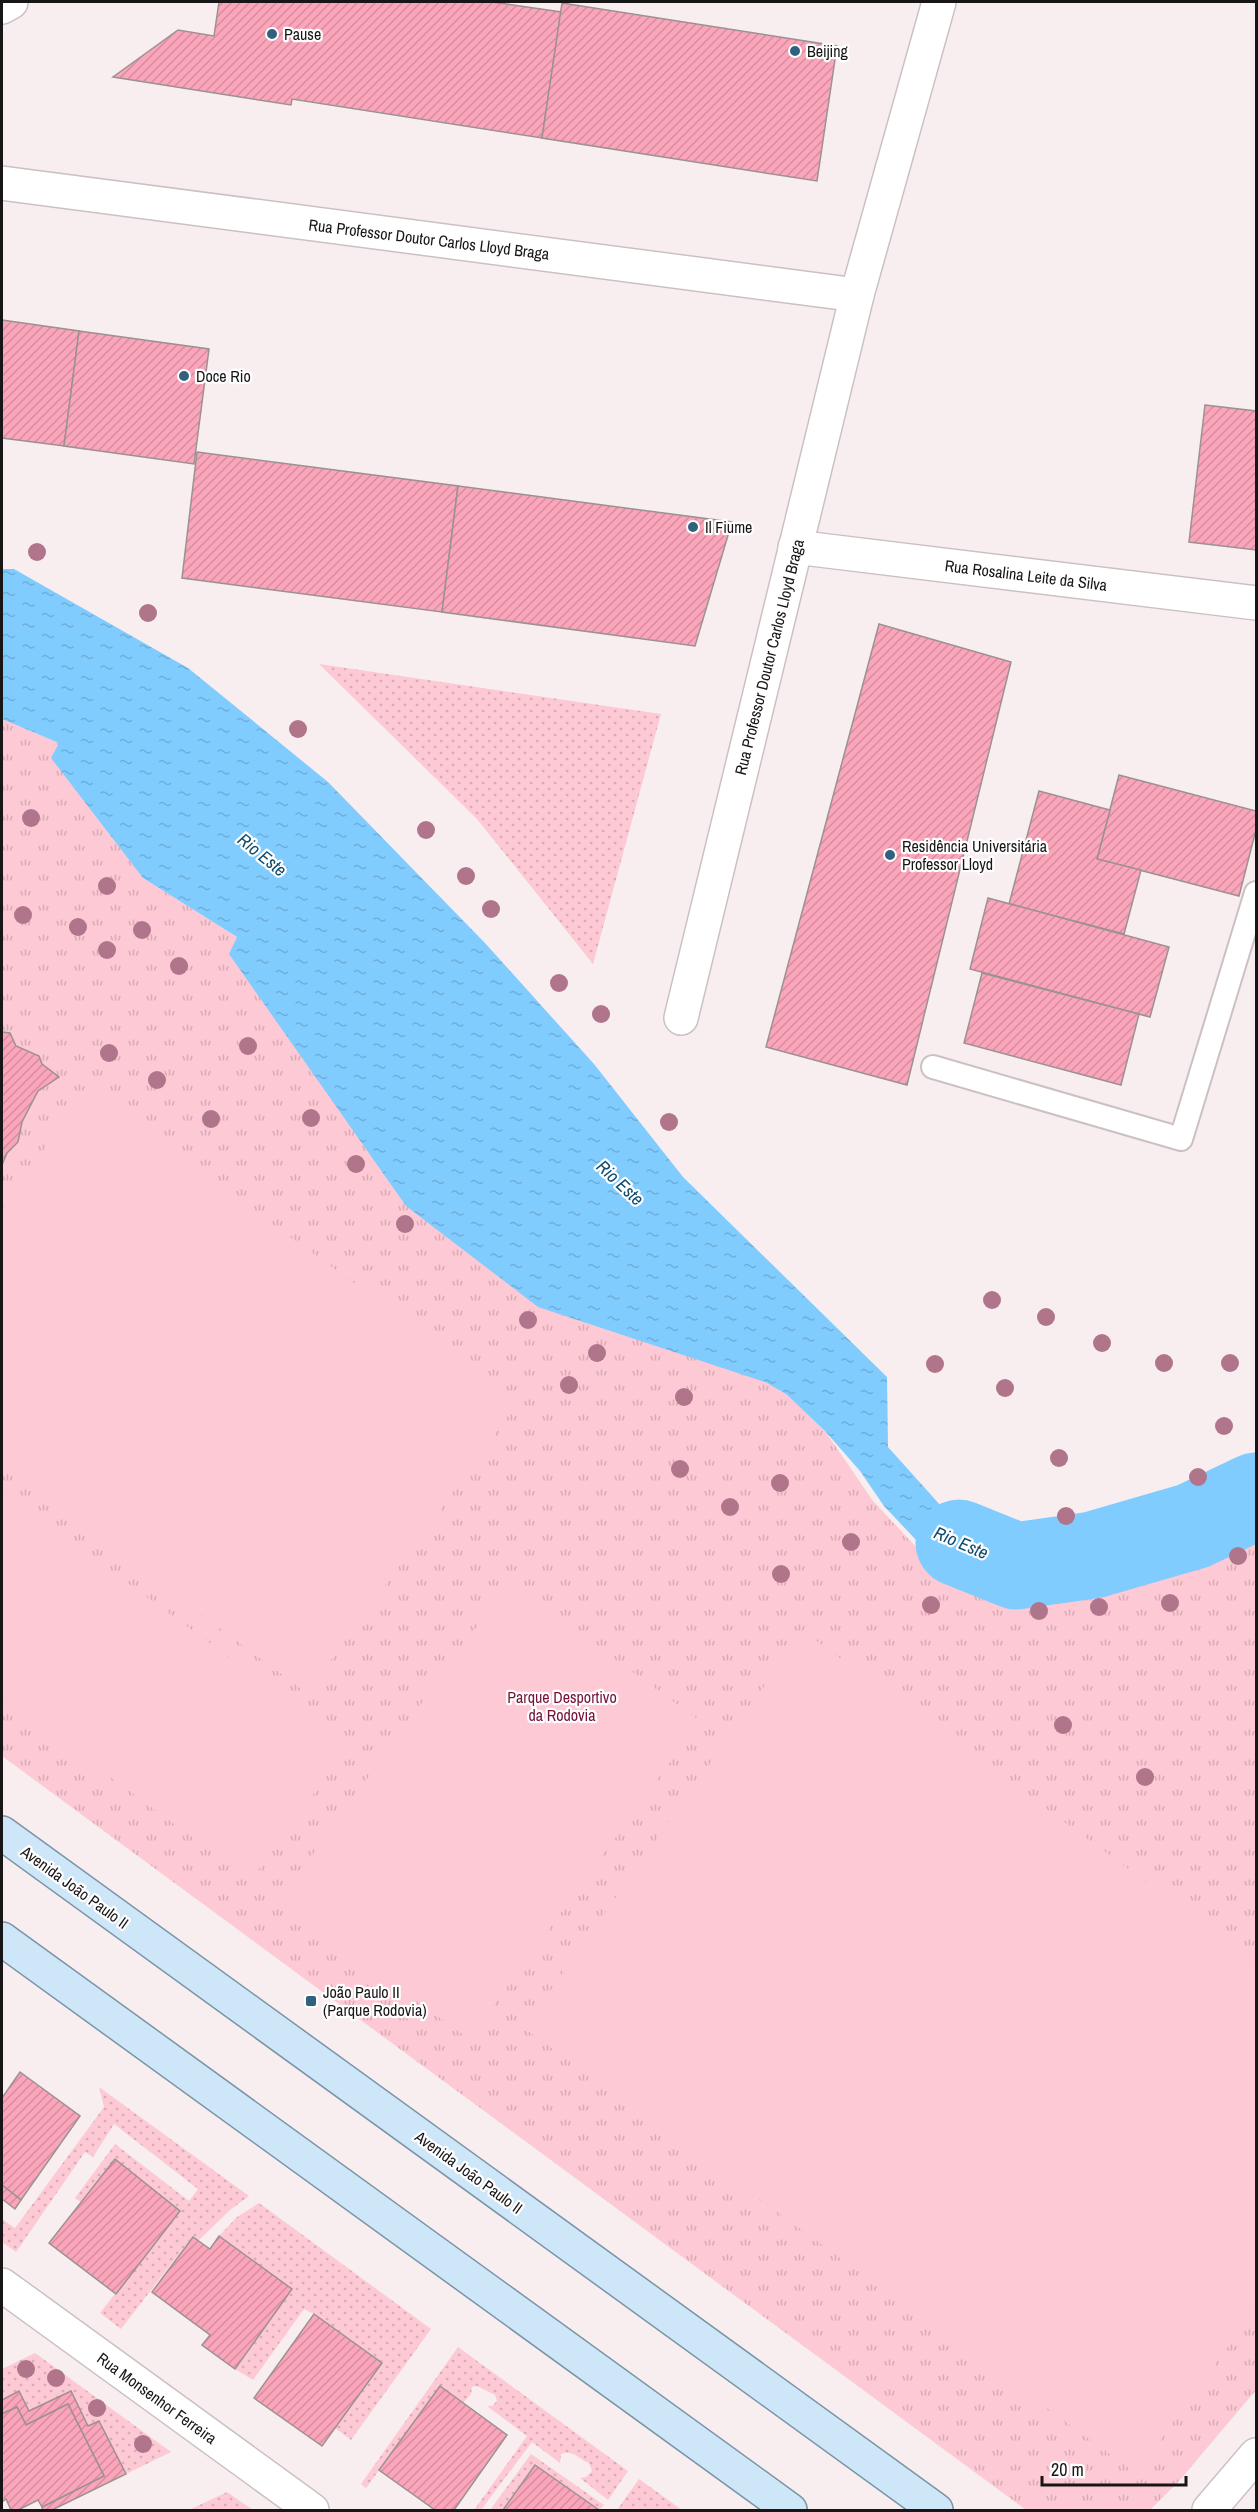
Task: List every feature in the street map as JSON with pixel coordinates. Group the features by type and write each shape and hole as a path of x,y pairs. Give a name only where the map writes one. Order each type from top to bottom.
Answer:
{"main road":[{"name":"Avenida João Paulo II","path":"2,1833 936,2511"},
{"path":"2,1938 790,2511"}],"street":[{"path":"2,7 11,2"},
{"name":"Rua Professor Doutor Carlos Lloyd Braga","path":"681,1018 857,296 939,2"},
{"name":"Rua Professor Doutor Carlos Lloyd Braga","path":"2,183 857,296"},
{"name":"Rua Rosalina Leite da Silva","path":"795,546 1257,603"},
{"name":"Rua Monsenhor Ferreira","path":"2,2285 312,2511"},
{"path":"1209,2511 1257,2455"}],"lane":[{"path":"933,1067 1181,1139 1257,893"}],"green space":[{"path":"319,664 661,714 593,964 477,819"},
{"name":"Parque Desportivo da Rodovia","path":"2,719 59,743 143,878 237,937 765,1382 786,1394 825,1431 873,1501 934,1566 974,1584 1052,1580 1174,1544 1256,1515 1256,2390 1179,2481 1150,2510 1026,2510 2,1756"},
{"path":"86,1089 518,1402 307,1693 2,1467 2,1209"},
{"path":"2,1491 349,1745 251,1880 2,1698"},
{"path":"509,1582 700,1721 469,2039 279,1901"},
{"path":"803,1631 1256,1962 1256,2308 1136,2473 524,2028"},
{"path":"99,2087 249,2196 230,2210 198,2241 192,2237 121,2329 100,2313 180,2210 115,2159 81,2202 75,2198 115,2144 189,2201 198,2189 114,2124 93,2157 85,2152 16,2252 2,2242 2,2219 15,2228 104,2107"},
{"path":"259,2203 431,2329 351,2440 335,2428 382,2362 314,2314 304,2309 253,2380 235,2369 292,2289 219,2236 237,2217"},
{"path":"458,2347 628,2471 608,2500 580,2478 586,2477 592,2471 589,2463 576,2455 565,2453 561,2454 560,2463 532,2442 481,2510 474,2510 527,2436 487,2406 492,2406 497,2401 495,2395 477,2386 472,2387 471,2394 463,2403 440,2387 366,2488 361,2484"},
{"path":"35,2353 171,2452 126,2474 100,2421 88,2426 71,2391 29,2411 19,2392 2,2400 2,2369"},
{"path":"531,2454 604,2505 599,2510 536,2465 503,2510 490,2510"},
{"path":"639,2479 682,2510 617,2510"},
{"path":"227,2492 253,2510 189,2510"}],"water":[{"path":"2,569 14,569 188,668 328,782 484,942 594,1064 683,1177 887,1377 888,1447 959,1526 1038,1543 1256,1470 1256,1496 1193,1526 1001,1574 943,1561 916,1540 884,1506 860,1471 825,1431 786,1394 765,1382 538,1307 406,1206 229,954 237,937 143,878 51,758 59,743 2,719"}],"building":[{"path":"219,2 492,2 561,12 542,138 292,99 291,105 113,77 178,30 214,36"},
{"path":"562,3 837,46 817,181 542,138"},
{"path":"2,320 79,331 64,446 2,438"},
{"path":"79,331 209,349 194,464 64,446"},
{"path":"1205,405 1256,411 1256,550 1189,542"},
{"path":"197,452 458,486 442,612 182,578"},
{"path":"458,486 732,522 695,646 442,612"},
{"name":"Residência Universitária Professor Lloyd","path":"879,624 1011,662 907,1085 766,1047"},
{"path":"1119,775 1256,811 1256,830 1239,896 1097,859"},
{"path":"1039,791 1110,810 1097,859 1141,870 1124,934 1009,904"},
{"path":"988,898 1169,947 1150,1017 970,969"},
{"path":"982,973 1139,1014 1121,1085 964,1043"},
{"path":"2,1032 10,1033 16,1046 39,1056 42,1064 59,1077 38,1091 22,1122 18,1142 7,1153 2,1165"},
{"path":"20,2072 80,2116 21,2200 2,2185 2,2098"},
{"path":"115,2159 180,2211 116,2294 49,2243"},
{"path":"2,2185 21,2200 15,2209 2,2199"},
{"path":"219,2236 292,2289 235,2369 202,2345 210,2335 152,2292 193,2237 210,2249"},
{"path":"314,2314 382,2363 322,2446 254,2398"},
{"path":"440,2386 507,2435 454,2510 435,2510 379,2470"},
{"path":"19,2391 29,2411 71,2391 88,2426 99,2421 126,2474 52,2510 43,2510 42,2507 104,2476 68,2404 26,2425 17,2407 2,2414 2,2400"},
{"path":"68,2404 104,2476 42,2507 38,2500 18,2510 11,2510 6,2499 2,2502 2,2414 17,2407 26,2425"},
{"path":"535,2465 599,2510 503,2510"}],"waterway":[{"name":"Rio Este","path":"959,1543 1016,1566 1093,1555 1193,1526 1256,1496"}],"place":[{"name":"Pause","path":"272,34"},
{"name":"Beijing","path":"795,51"},
{"name":"Doce Rio","path":"184,376"},
{"name":"Il Fiume","path":"693,527"},
{"name":"Residência Universitária Professor Lloyd","path":"890,855"},
{"name":"João Paulo II (Parque Rodovia)","path":"311,2001"}]}
